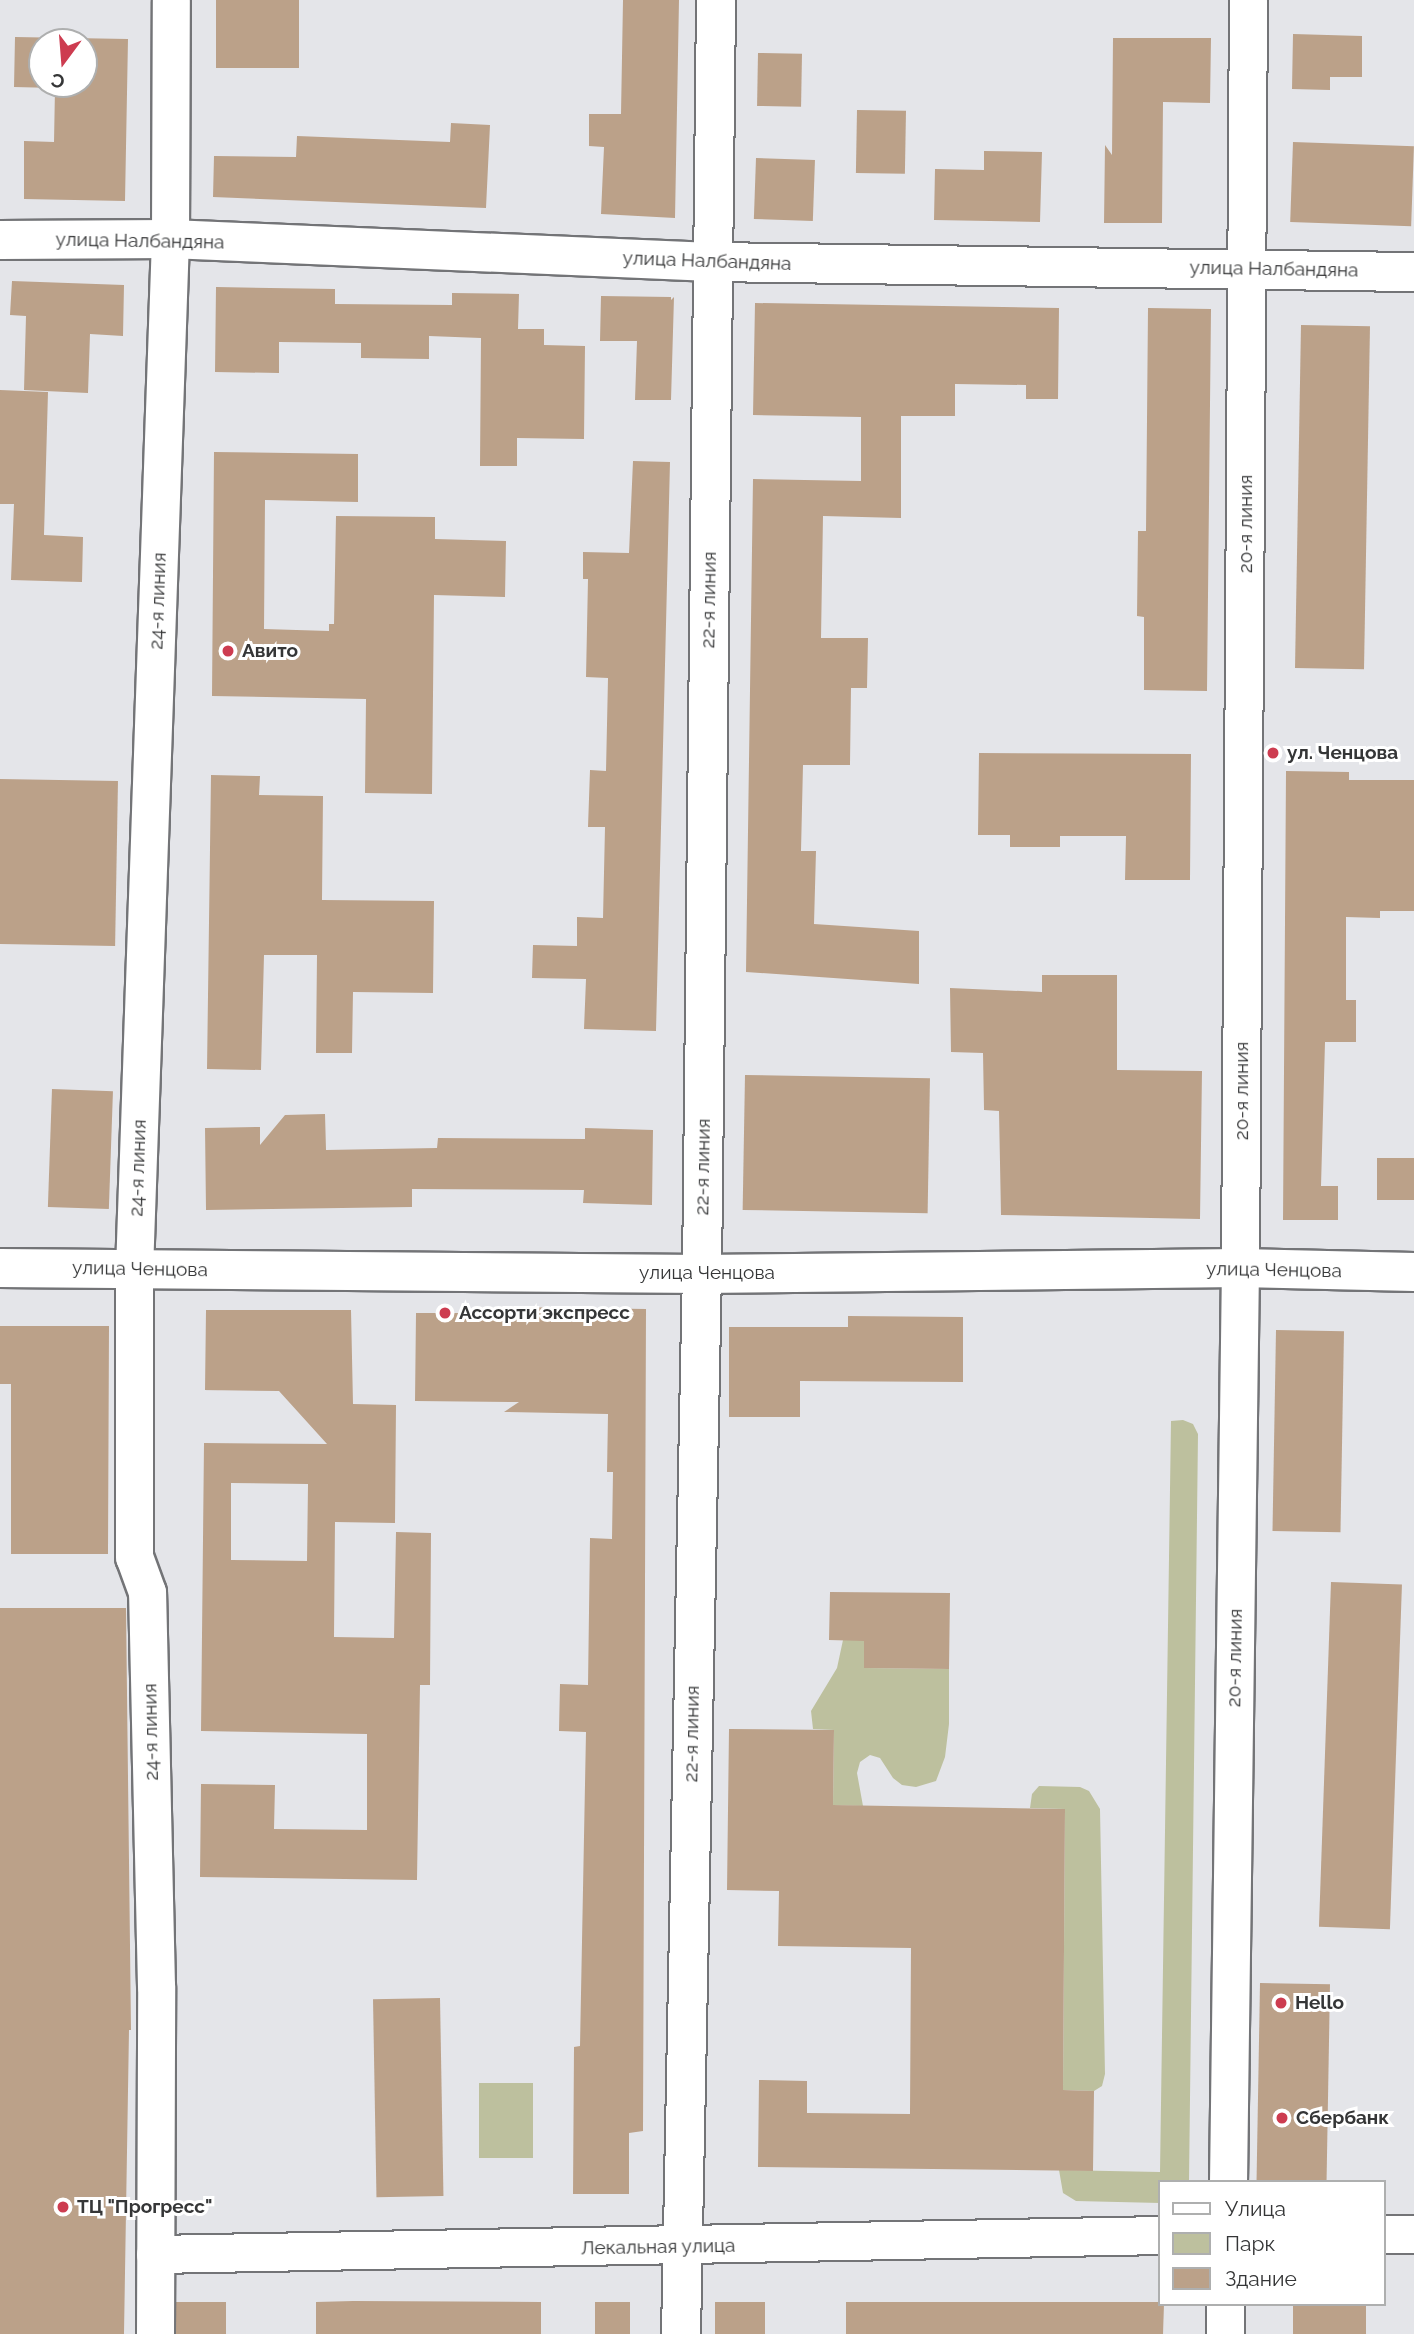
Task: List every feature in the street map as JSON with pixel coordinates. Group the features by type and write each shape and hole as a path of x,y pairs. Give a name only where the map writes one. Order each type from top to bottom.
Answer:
{"street":[{"name":"24-я линия","path":"155,2334 156,1945 147,1592 134,1557 134,1270 170,239 172,0"},
{"name":"22-я линия","path":"681,2334 702,1274 716,0"},
{"name":"20-я линия","path":"1228,2180 1240,1268 1248,0"},
{"name":"улица Налбандяна","path":"0,240 170,239 712,262 1414,272"},
{"name":"улица Ченцова","path":"0,1268 702,1274 1240,1268 1414,1272"},
{"path":"1386,2234 1414,2234"},
{"name":"Лекальная улица","path":"155,2254 1158,2235"},
{"path":"1225,2334 1226,2306"}],"green space":[{"path":"1183,1420 1193,1424 1198,1434 1189,2180 1158,2180 1158,2203 1076,2201 1063,2193 1059,2170 1160,2172 1171,1421"},
{"path":"843,1640 864,1640 864,1668 949,1669 949,1724 945,1757 936,1781 916,1787 902,1785 893,1778 880,1758 870,1755 860,1762 857,1773 863,1806 833,1805 834,1730 813,1729 811,1711 837,1668"},
{"path":"1039,1786 1080,1787 1089,1791 1100,1809 1105,2074 1102,2086 1094,2091 1063,2090 1065,1809 1030,1808 1032,1794"},
{"path":"479,2083 533,2083 533,2158 479,2158"}],"building":[{"path":"216,0 299,0 299,68 216,68"},
{"path":"623,0 679,0 675,218 601,214 604,147 589,146 589,114 621,114"},
{"path":"1293,34 1362,36 1362,77 1330,77 1330,90 1292,89"},
{"path":"15,37 28,37 28,87 14,87"},
{"path":"98,38 128,39 125,201 24,199 24,141 54,142 55,98 98,98"},
{"path":"1113,38 1211,38 1210,103 1163,102 1162,223 1104,223 1105,145 1112,155"},
{"path":"758,53 802,54 801,107 757,106"},
{"path":"857,110 906,111 905,174 856,173"},
{"path":"451,123 490,125 486,208 213,197 214,156 296,157 297,136 450,142"},
{"path":"1293,142 1414,146 1411,226 1290,222"},
{"path":"984,151 1042,152 1040,222 934,220 935,169 984,170"},
{"path":"756,158 815,160 813,221 754,219"},
{"path":"12,281 124,285 123,336 90,334 88,393 24,390 26,316 10,315"},
{"path":"216,287 335,289 335,304 452,305 452,293 519,294 518,329 544,329 544,345 585,346 584,439 517,438 517,466 480,466 481,338 429,336 429,359 361,358 361,343 279,342 279,373 215,372"},
{"path":"601,296 671,297 671,300 674,297 671,400 635,400 637,341 600,341"},
{"path":"755,303 1059,308 1058,399 1026,399 1026,385 955,384 955,416 901,416 901,518 823,516 821,638 868,638 867,688 851,688 850,765 803,765 801,851 816,851 814,924 919,931 919,984 746,972 753,479 861,481 861,417 753,415"},
{"path":"1148,308 1211,309 1207,691 1144,690 1144,617 1137,616 1138,531 1146,531"},
{"path":"1301,325 1370,326 1364,669 1295,668"},
{"path":"0,390 48,392 44,535 83,537 82,582 11,580 14,504 0,504"},
{"path":"214,452 358,454 358,502 265,500 264,629 329,631 329,624 334,624 336,516 435,517 435,539 506,541 505,597 434,595 432,794 365,793 366,699 212,696"},
{"path":"633,461 670,462 656,1031 584,1029 586,979 532,978 533,945 577,946 577,917 603,918 605,827 588,827 590,770 606,771 608,678 586,677 588,579 583,579 583,552 629,553"},
{"path":"979,753 1191,754 1190,880 1125,880 1126,836 1060,836 1060,847 1010,847 1010,835 978,835"},
{"path":"1286,771 1349,772 1349,780 1414,780 1414,911 1380,911 1380,918 1346,917 1346,1000 1356,1000 1356,1042 1325,1042 1321,1186 1338,1186 1338,1220 1283,1220"},
{"path":"211,775 260,776 259,795 323,796 322,900 434,901 433,993 353,992 352,1053 316,1053 317,955 264,955 261,1070 207,1069"},
{"path":"0,779 118,781 115,946 0,944"},
{"path":"1042,975 1117,975 1117,1070 1202,1071 1200,1219 1001,1215 999,1111 984,1110 983,1053 951,1052 950,988 1042,992"},
{"path":"745,1075 930,1078 928,1213 743,1210"},
{"path":"52,1089 113,1091 109,1209 48,1207"},
{"path":"325,1114 326,1150 437,1148 438,1138 585,1139 585,1128 653,1130 652,1205 583,1203 584,1190 412,1189 412,1207 206,1210 205,1128 260,1127 260,1145 285,1115"},
{"path":"1377,1158 1414,1158 1414,1200 1377,1200"},
{"path":"505,1307 646,1309 643,2131 629,2133 629,2194 573,2194 574,2047 580,2046 586,1732 559,1731 560,1684 588,1685 590,1538 612,1539 613,1472 607,1472 608,1414 504,1412 519,1402 415,1401 416,1313 505,1313"},
{"path":"206,1310 351,1310 353,1404 396,1405 395,1523 335,1522 334,1637 394,1638 396,1532 431,1533 430,1685 420,1685 417,1880 200,1877 201,1784 275,1785 274,1829 367,1830 367,1734 201,1731 204,1443 327,1444 279,1391 205,1390","holes":["231,1483 308,1484 307,1561 231,1560"]},
{"path":"848,1316 963,1317 963,1382 800,1381 800,1417 729,1417 729,1327 848,1327"},
{"path":"0,1326 109,1326 108,1554 11,1554 11,1384 0,1384"},
{"path":"1276,1330 1344,1331 1340,1532 1272,1531"},
{"path":"1331,1582 1402,1584 1390,1929 1319,1927"},
{"path":"830,1592 950,1593 949,1669 864,1668 864,1641 829,1640"},
{"path":"0,1608 126,1608 131,2030 124,2334 0,2334"},
{"path":"729,1729 834,1730 833,1805 1065,1809 1063,2090 1094,2091 1093,2171 758,2167 759,2080 807,2081 807,2113 910,2114 911,1948 778,1946 779,1891 727,1890"},
{"path":"1260,1983 1330,1984 1327,2180 1257,2180"},
{"path":"440,1998 443,2196 376,2197 373,1999"},
{"path":"176,2302 226,2302 226,2334 176,2334"},
{"path":"316,2302 541,2302 541,2334 316,2334"},
{"path":"595,2302 630,2302 630,2334 595,2334"},
{"path":"715,2302 765,2302 765,2334 715,2334"},
{"path":"846,2302 1158,2302 1158,2306 1164,2306 1163,2334 846,2334"},
{"path":"1293,2306 1366,2306 1366,2334 1293,2334"}],"place":[{"name":"Авито","path":"228,651"},
{"name":"ул. Ченцова","path":"1273,753"},
{"name":"Ассорти экспресс","path":"445,1313"},
{"name":"Hello","path":"1281,2003"},
{"name":"Сбербанк","path":"1282,2118"},
{"name":"ТЦ \"Прогресс\"","path":"63,2207"}]}
